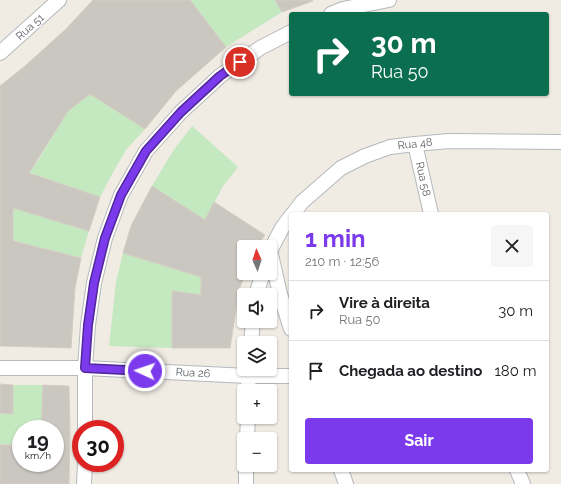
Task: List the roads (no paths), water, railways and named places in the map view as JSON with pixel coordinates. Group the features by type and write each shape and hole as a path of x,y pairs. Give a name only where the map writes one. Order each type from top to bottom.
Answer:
{"street":[{"name":"Rua 51","path":"0,54 59,0"},
{"path":"336,12 343,9 389,0"},
{"path":"85,420 85,368 88,325 94,283 105,238 121,195 146,151 181,112 220,76 260,48 289,33"},
{"name":"Rua 48","path":"294,212 302,202 341,168 365,156 390,147 450,142 561,142"},
{"name":"Rua 58","path":"415,144 431,212"},
{"name":"Rua 48","path":"276,240 289,219"},
{"path":"277,280 289,323"},
{"name":"Rua 26","path":"0,368 85,368 237,373"},
{"name":"Rua 26","path":"277,375 289,376"},
{"path":"84,484 85,472"},
{"path":"246,472 246,484"},
{"path":"342,472 346,484"},
{"path":"518,472 523,484"}]}
